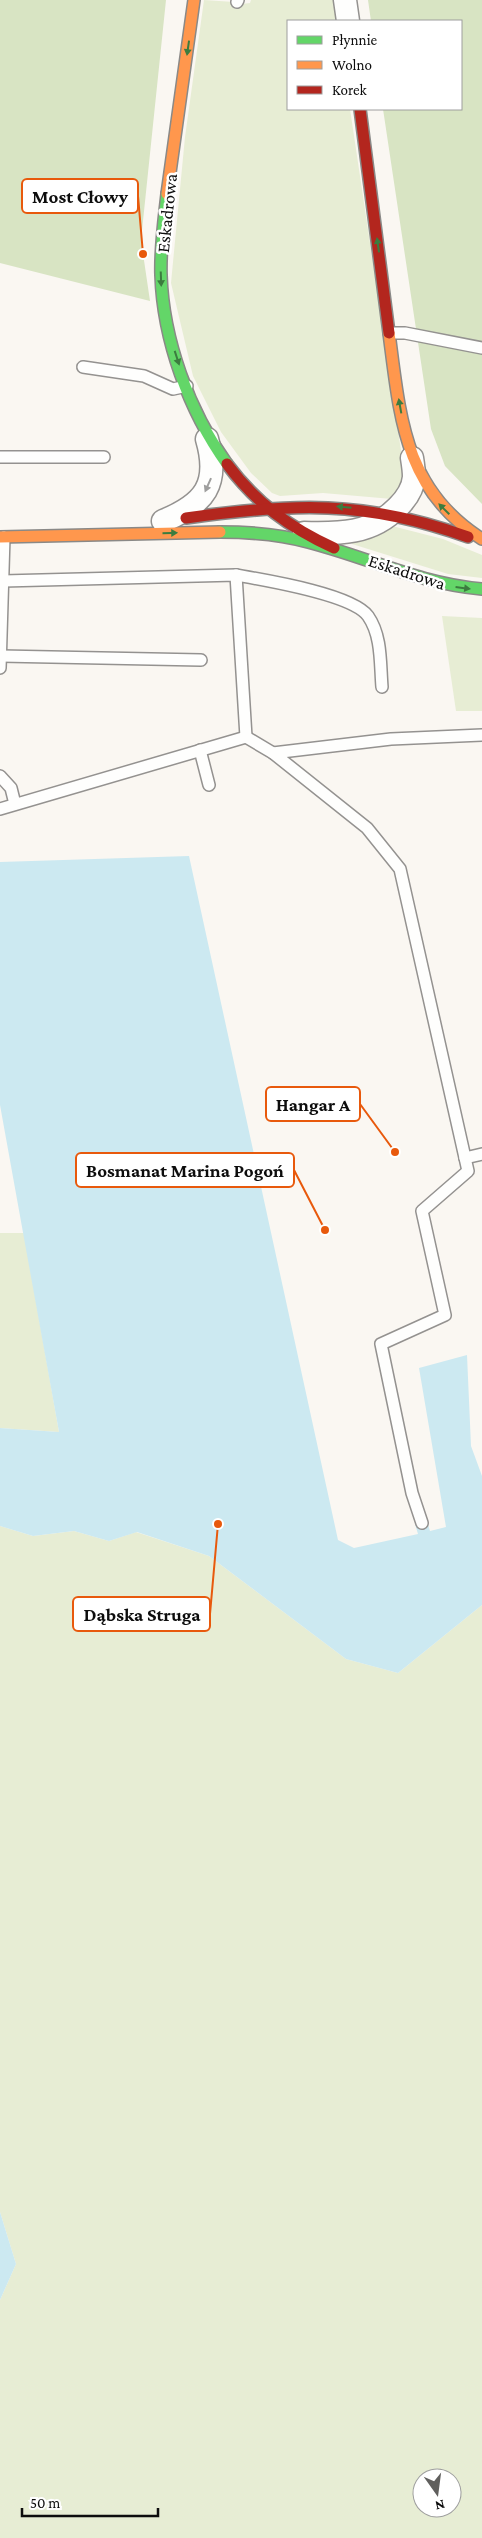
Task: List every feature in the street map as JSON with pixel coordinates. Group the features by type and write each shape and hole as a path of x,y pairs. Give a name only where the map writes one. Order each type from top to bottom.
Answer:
{"street":[{"name":"Eskadrowa","path":"194,0 166,204 161,273 167,325 187,386 202,421 240,482 266,508 302,533 334,548"},
{"path":"346,0 348,20"},
{"name":"Eskadrowa","path":"265,535 348,532 367,528 392,513 411,490 414,478 412,453 400,404 360,110"},
{"name":"Eskadrowa","path":"163,522 189,510 203,496 209,485 212,477 212,460 202,421"},
{"name":"Eskadrowa","path":"412,453 426,486 438,503 458,523 482,541"},
{"name":"Eskadrowa","path":"68,534 266,508 322,505 392,513 414,518 482,541"},
{"name":"Eskadrowa","path":"68,534 199,532 265,535 311,541 429,582 464,589 482,589"},
{"path":"2,537 68,534"}],"lane":[{"path":"390,333 482,348"},
{"path":"82,367 144,376 173,389 187,386"},
{"path":"0,457 104,458"},
{"path":"0,668 3,581 2,537"},
{"path":"3,581 236,574 302,587 342,600 367,614 378,637 382,687"},
{"path":"236,574 246,737"},
{"path":"0,656 201,660"},
{"path":"273,753 391,739 482,735"},
{"path":"0,809 246,737 273,753 367,828 400,868 468,1171 422,1211 445,1315 381,1344 412,1493 422,1523"},
{"path":"200,750 209,786"},
{"path":"0,776 11,788 15,804"},
{"path":"465,1158 482,1154"}],"green space":[{"path":"0,0 166,0 141,240 150,301 0,263"},
{"path":"204,0 234,2 234,5 250,3 251,0 335,0 338,20 287,20 287,110 350,110 403,464 404,482 392,499 323,493 280,496 272,493 251,473 221,432 193,376 171,283 185,137"},
{"path":"368,0 482,0 482,504 445,466 431,429 383,110 462,110 462,20 371,20"},
{"path":"392,526 443,539 482,555 482,578 448,574 352,544 354,538"},
{"path":"442,616 482,618 482,711 456,711"},
{"path":"0,1233 24,1233 59,1432 0,1428"},
{"path":"0,1526 33,1536 74,1531 109,1541 136,1532 209,1556 346,1659 398,1673 482,1605 482,2538 0,2538 0,2300 16,2264 0,2212"}],"water":[{"path":"189,856 338,1540 354,1548 418,1534 415,1524 427,1521 430,1531 446,1527 419,1368 467,1355 471,1446 482,1476 482,1605 398,1673 346,1659 209,1556 137,1532 109,1541 74,1531 33,1536 0,1526 0,1428 59,1432 0,1105 0,862"},
{"path":"0,2212 16,2264 0,2300"}],"traffic: fast":[{"path":"167,194 162,235 161,265 163,300 167,324 180,374 190,398 213,443 227,464"},
{"path":"220,532 242,532 297,539 437,582 482,589"}],"traffic: slow":[{"path":"167,194 194,0"},
{"path":"389,333 397,394 403,422 410,449 421,474 436,498 456,520 482,539"},
{"path":"0,537 220,532"}],"traffic: jam":[{"path":"360,110 389,333"},
{"path":"227,464 250,491 275,513 303,532 334,548"},
{"path":"186,518 260,509 328,508 395,516 468,537"}],"place":[{"name":"Most Cłowy","path":"143,254"},
{"name":"Hangar A","path":"395,1152"},
{"name":"Bosmanat Marina Pogoń","path":"325,1230"},
{"name":"Dąbska Struga","path":"218,1524"}]}
